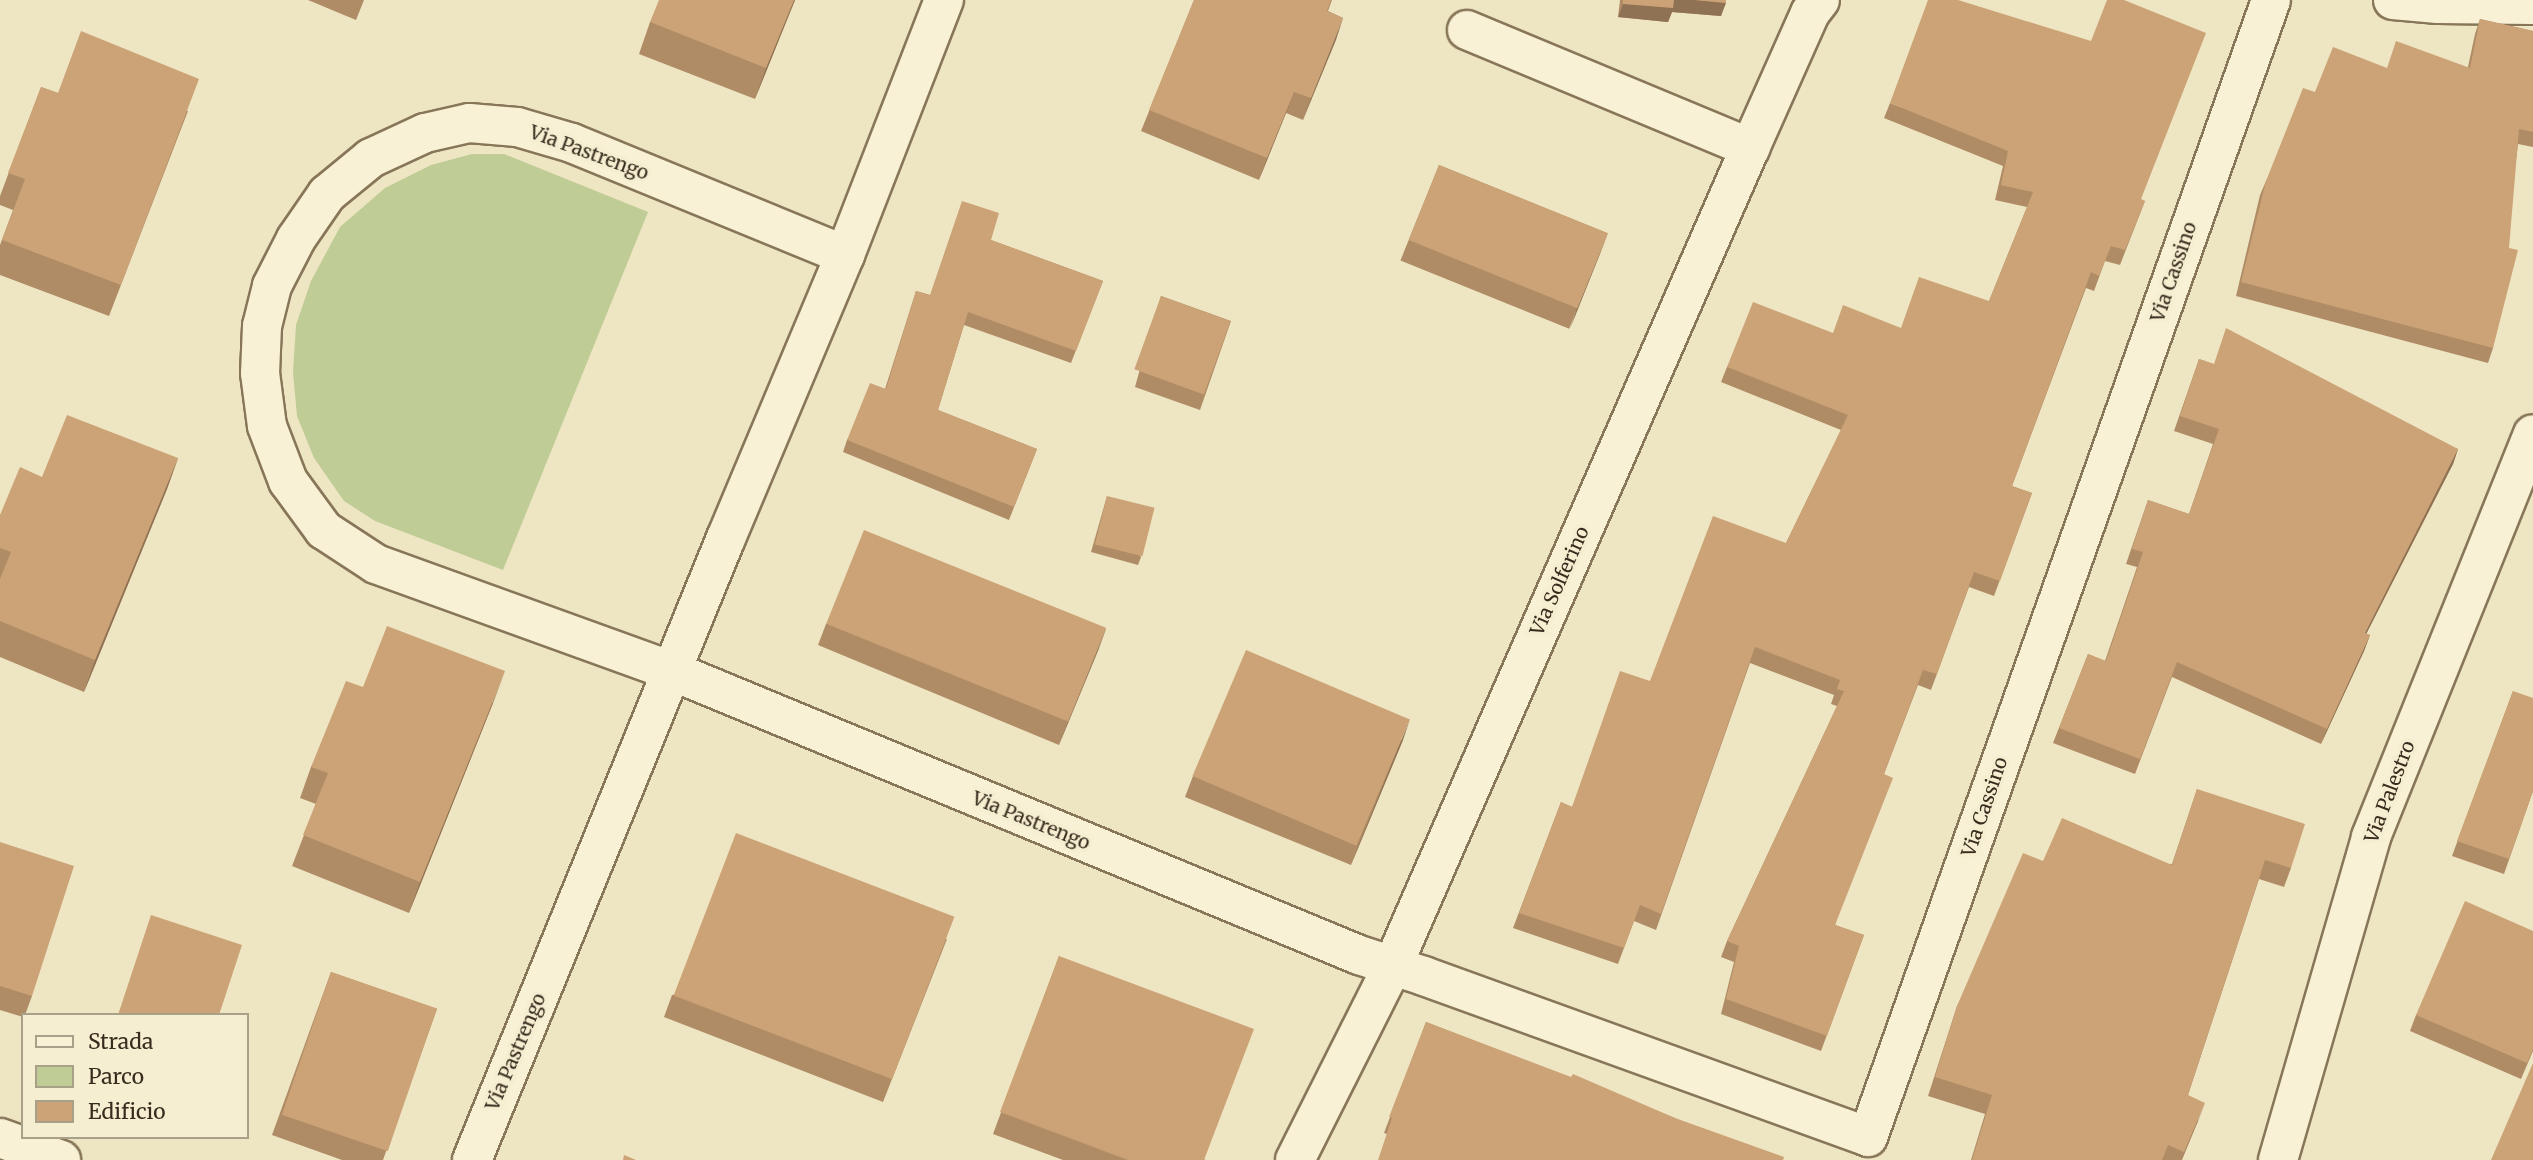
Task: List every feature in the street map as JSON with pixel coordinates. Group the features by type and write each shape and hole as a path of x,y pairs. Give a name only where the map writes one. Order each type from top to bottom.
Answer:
{"street":[{"name":"Via Pastrengo","path":"472,1160 845,255 944,0"},
{"name":"Via Solferino","path":"1295,1160 1393,964 1750,148 1810,13 1820,0"},
{"name":"Via Cassino","path":"1393,964 1868,1137 2271,0"},
{"path":"2393,0 2438,4 2533,5"},
{"path":"1467,30 1750,148"},
{"name":"Via Pastrengo","path":"845,255 572,143 517,127 470,123 425,133 371,158 327,194 296,239 272,286 262,326 260,373 267,426 288,481 324,530 376,564 672,671 1309,935 1359,955 1393,964"},
{"name":"Via Palestro","path":"2278,1160 2371,836 2533,434"},
{"path":"0,1138 61,1160"}],"green space":[{"path":"472,154 504,154 648,212 503,570 375,521 344,501 314,458 297,416 293,372 296,325 311,281 340,227 385,188 431,165"}],"building":[{"path":"659,0 794,0 766,68 650,22"},
{"path":"1194,0 1331,0 1327,11 1343,18 1311,98 1294,92 1267,158 1149,110"},
{"path":"1623,0 1674,0 1673,8 1623,4"},
{"path":"1695,0 1726,0 1726,3"},
{"path":"1928,0 1958,0 2091,41 2107,0 2124,0 2206,33 2141,199 2145,201 2125,250 2111,246 2099,276 2091,272 2012,486 2032,493 2000,581 1974,572 1937,674 1923,670 1884,774 1893,778 1835,925 1864,935 1827,1036 1726,999 1739,946 1727,941 1844,691 1837,689 1840,680 1755,647 1661,914 1640,905 1624,948 1519,913 1561,802 1572,807 1620,671 1650,681 1713,516 1786,543 1848,415 1727,367 1753,302 1833,333 1843,305 1901,328 1919,277 1989,301 2033,192 2001,185 2008,151 1890,103"},
{"path":"2480,19 2533,31 2533,132 2519,129 2509,248 2518,250 2493,348 2241,282 2266,181 2303,88 2315,92 2333,47 2387,68 2396,41 2470,68"},
{"path":"81,31 199,79 121,285 2,240 25,179 8,173 41,87 58,93"},
{"path":"1439,165 1608,233 1577,308 1409,240"},
{"path":"962,201 999,213 991,240 1103,281 1076,351 968,312 938,410 1037,449 1014,507 847,440 870,383 886,389 916,291 930,295"},
{"path":"1161,296 1231,321 1204,395 1134,369"},
{"path":"2226,328 2458,449 2365,633 2370,635 2327,729 2177,662 2140,759 2059,728 2088,654 2106,661 2143,552 2132,549 2148,500 2189,514 2219,429 2180,416 2199,359 2214,364"},
{"path":"67,415 178,458 95,660 0,621 0,579 11,552 0,548 0,515 20,467 42,477"},
{"path":"1107,496 1155,508 1142,556 1095,545"},
{"path":"864,530 1106,628 1068,721 826,624"},
{"path":"387,626 505,671 420,882 303,835 328,773 311,767 346,681 363,687"},
{"path":"1246,650 1410,720 1356,846 1192,776"},
{"path":"2513,691 2533,698 2533,791 2509,859 2457,841"},
{"path":"2197,789 2305,824 2291,868 2265,860 2188,1095 2205,1103 2184,1152 2168,1145 2162,1160 1972,1160 1992,1095 1935,1077 1957,1006 2023,853 2043,861 2062,818 2172,865"},
{"path":"736,833 954,917 892,1079 674,995"},
{"path":"0,842 74,866 32,996 0,986"},
{"path":"2465,901 2533,931 2533,1049 2527,1063 2416,1015"},
{"path":"151,915 242,945 220,1013 119,1013"},
{"path":"1059,956 1254,1029 1204,1160 1128,1160 1000,1112"},
{"path":"331,972 437,1008 388,1151 282,1115"},
{"path":"1426,1022 1571,1077 1573,1074 1675,1118 1784,1157 1783,1160 1378,1160 1392,1118 1389,1117"},
{"path":"2533,1063 2533,1160 2491,1160"},
{"path":"624,1155 636,1160 623,1160"}]}
